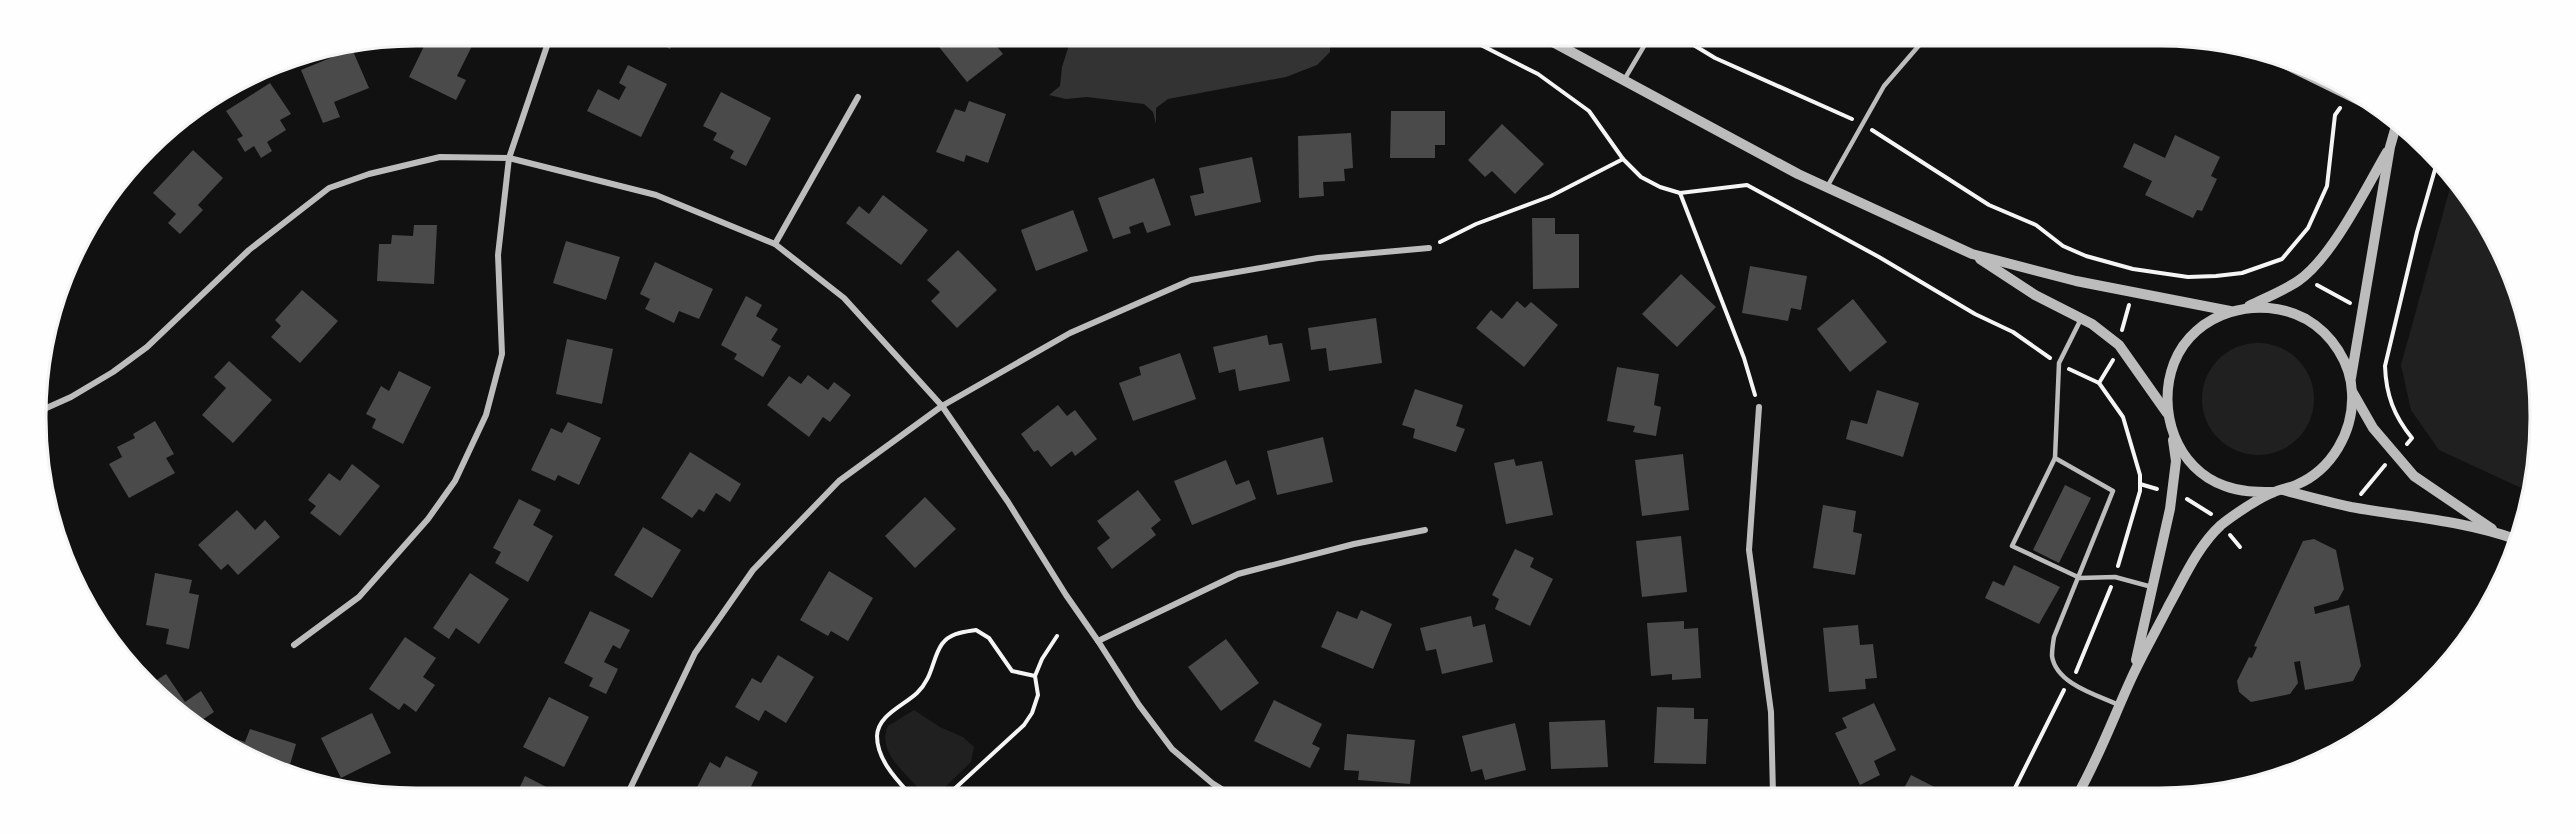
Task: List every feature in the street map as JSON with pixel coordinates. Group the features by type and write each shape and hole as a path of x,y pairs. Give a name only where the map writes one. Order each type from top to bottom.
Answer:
{"street":[{"path":"294,645 359,597 428,519 454,481 486,415 502,354 498,255 509,158 547,46"},
{"path":"1560,46 1826,188 1972,254 2035,295 2081,319 2119,345 2167,413"},
{"path":"775,244 858,97"},
{"path":"2081,788 2133,675 2190,565 2206,543 2222,525 2277,491 2312,477 2335,454 2349,425 2352,387 2390,147 2395,131"},
{"path":"2248,307 2299,280 2315,265 2328,250 2390,147"},
{"path":"46,408 71,397 113,372 147,346 249,250 329,188 369,174 440,157 509,158 656,195 775,244 844,298 942,406 1008,501 1077,612 1139,705 1172,749 1220,788"},
{"path":"631,788 695,653 753,570 839,481 942,406 1070,333 1191,280 1318,258 1429,248"},
{"path":"1972,254 2076,281 2230,311"},
{"path":"2497,533 2414,476 2373,428 2352,387 2344,359 2331,340 2314,324 2294,313 2271,307 2248,307 2230,311 2208,322 2190,337 2174,363 2168,390 2167,413 2173,434 2185,456 2202,473 2224,486 2248,492 2277,491 2352,507 2426,518 2510,537"},
{"path":"1759,407 1749,550 1771,712 1773,788"},
{"path":"2133,675 2175,479 2173,434"},
{"path":"1098,641 1238,574 1354,544 1425,530"}],"lane":[{"path":"1624,80 1644,46"},
{"path":"1826,188 1884,86 1919,46"},
{"path":"2289,70 2353,102"},
{"path":"2081,319 2059,363 2055,458 2012,546 2080,578 2115,577 2152,587"},
{"path":"2055,458 2113,491 2080,578 2054,637 2052,657 2059,673 2070,682 2120,705"}],"path":[{"path":"1484,46 1538,74 1570,95 1589,111 1623,159 1641,177 1660,187 1680,193 1747,185 1879,257 1975,314 2013,332 2041,353 2078,374 2100,382 2123,417 2140,475 2140,484 2115,577 2081,666 2060,696 2015,788"},
{"path":"1696,46 1716,58 1863,124 1989,204 2036,225 2063,246 2133,269 2188,277 2242,273 2282,259 2308,228 2327,186 2336,115 2345,98"},
{"path":"1429,248 1476,224 1551,196 1623,159"},
{"path":"2407,444 2412,438 2400,423 2391,406 2386,386 2385,366 2417,232 2435,170"},
{"path":"1680,193 1744,357 1759,407"},
{"path":"2282,259 2288,266"},
{"path":"2132,278 2133,269"},
{"path":"2320,286 2350,303"},
{"path":"2123,327 2128,305"},
{"path":"2100,382 2114,360"},
{"path":"2360,496 2385,464"},
{"path":"2140,484 2152,487"},
{"path":"2187,499 2210,512"},
{"path":"2233,540 2240,547"},
{"path":"905,788 883,761 878,748 877,734 886,717 919,692 934,666 942,645 948,638 976,630 989,638 1012,671 1035,676"},
{"path":"955,788 1024,725 1032,713 1038,695 1035,676 1042,658 1057,636"}],"shaded area":[{"path":"1069,46 1330,46 1330,52 1317,65 1286,77 1168,99 1156,108 1156,124 1153,112 1144,104 1087,97 1066,99 1049,95 1060,86 1062,67"},
{"path":"2450,188 2467,211 2491,253 2517,321 2526,369 2530,417 2522,488 2439,450 2411,410 2401,365"},
{"path":"2258,343 2279,347 2298,359 2310,378 2314,399 2310,420 2298,439 2279,451 2258,455 2237,451 2218,439 2206,420 2202,399 2206,378 2218,359 2237,347"},
{"path":"914,710 940,727 963,737 974,747 971,762 944,788 918,788 890,754 885,736 888,726"}],"building":[{"path":"424,46 472,46 457,76 466,80 456,100 409,77"},
{"path":"938,46 996,46 1003,54 967,82"},
{"path":"354,53 369,88 334,102 340,117 323,123 301,70 335,56"},
{"path":"628,65 667,84 641,137 587,111 598,89 619,100 626,87 619,83"},
{"path":"270,83 291,114 280,120 286,130 267,142 272,151 261,158 254,146 245,152 237,139 243,136 226,111"},
{"path":"721,92 771,118 746,166 730,158 734,151 713,140 717,133 703,126"},
{"path":"969,101 1006,114 988,163 966,155 964,162 936,152 955,109 965,112"},
{"path":"1391,111 1445,111 1445,145 1435,145 1435,158 1390,158"},
{"path":"1502,124 1544,164 1515,194 1492,171 1485,177 1468,160"},
{"path":"1351,133 1353,168 1344,169 1345,181 1323,182 1324,196 1299,198 1298,136"},
{"path":"2175,135 2220,157 2211,176 2217,179 2202,211 2197,210 2193,218 2145,195 2152,181 2123,167 2134,143 2165,158"},
{"path":"193,150 223,178 198,205 203,210 180,234 168,223 176,214 153,193"},
{"path":"1252,157 1261,202 1195,216 1190,196 1204,193 1199,168"},
{"path":"1154,178 1171,225 1147,233 1143,222 1129,227 1131,233 1113,239 1098,198"},
{"path":"883,195 928,230 901,265 846,223 859,206 869,214"},
{"path":"1073,210 1088,251 1036,271 1021,230"},
{"path":"1532,218 1555,218 1555,234 1579,234 1579,288 1533,289"},
{"path":"414,225 437,225 434,284 377,281 379,244 391,244 392,235 413,236"},
{"path":"566,241 620,257 606,300 553,283"},
{"path":"958,250 997,290 957,328 931,301 940,292 927,280"},
{"path":"655,262 713,289 699,319 679,311 674,323 645,309 650,299 640,294"},
{"path":"1750,266 1807,276 1801,310 1791,308 1788,321 1742,313"},
{"path":"1681,274 1716,307 1677,347 1642,314"},
{"path":"302,290 338,321 300,363 271,337 281,326 275,320"},
{"path":"746,296 762,305 756,316 778,329 771,340 781,346 763,377 734,359 737,354 721,345"},
{"path":"1853,299 1887,342 1850,372 1817,329"},
{"path":"1517,301 1525,308 1531,302 1558,325 1524,367 1476,328 1491,310 1502,319"},
{"path":"1376,318 1382,363 1329,371 1326,348 1311,350 1308,328"},
{"path":"1267,335 1269,345 1282,343 1290,381 1239,391 1235,369 1219,373 1213,347"},
{"path":"567,339 613,349 602,404 556,394"},
{"path":"1180,353 1196,399 1133,421 1119,383 1141,375 1139,367"},
{"path":"229,361 272,400 233,443 202,415 226,388 214,377"},
{"path":"1617,367 1659,374 1654,405 1661,407 1656,436 1633,432 1635,426 1607,421"},
{"path":"399,371 431,387 403,444 372,428 376,419 366,414 381,386 389,391"},
{"path":"808,375 828,390 834,382 851,395 830,422 823,417 809,437 767,405 789,376 801,384"},
{"path":"1415,389 1463,405 1456,426 1465,429 1456,452 1413,438 1415,429 1402,425"},
{"path":"1877,390 1919,403 1903,457 1846,439 1851,420 1867,424"},
{"path":"1058,405 1067,416 1075,410 1097,439 1075,456 1072,451 1051,467 1038,450 1034,452 1021,434"},
{"path":"155,421 174,454 166,458 175,473 129,498 109,464 122,457 117,447 135,438 133,434"},
{"path":"568,422 601,438 579,485 558,475 555,481 531,470 551,428 562,433"},
{"path":"1323,437 1333,482 1277,495 1267,451"},
{"path":"690,452 741,484 730,502 716,493 704,512 699,509 692,518 661,498"},
{"path":"1683,454 1689,510 1642,516 1635,460"},
{"path":"1514,459 1516,466 1542,461 1553,515 1506,524 1494,463"},
{"path":"1226,460 1236,485 1249,480 1256,499 1192,525 1174,481"},
{"path":"352,464 380,486 340,536 310,513 316,506 308,500 329,473 340,481"},
{"path":"2065,485 2091,498 2059,563 2033,550"},
{"path":"1138,490 1161,520 1151,528 1156,535 1112,569 1097,548 1110,538 1097,521"},
{"path":"925,497 956,529 915,568 885,536"},
{"path":"519,499 541,510 533,525 553,536 528,582 495,563 501,552 493,548"},
{"path":"1823,505 1856,511 1853,532 1862,534 1855,575 1813,568"},
{"path":"237,510 255,530 265,520 280,537 238,575 228,564 221,570 198,545"},
{"path":"643,527 681,550 652,598 614,575"},
{"path":"1681,536 1687,592 1642,597 1636,541"},
{"path":"2314,539 2336,550 2344,589 2338,600 2314,607 2315,614 2349,605 2361,666 2353,681 2305,690 2300,661 2294,662 2298,683 2290,694 2251,702 2239,692 2237,681 2249,657 2252,658 2257,647 2254,646 2303,541"},
{"path":"1515,549 1534,558 1530,567 1553,579 1530,626 1495,609 1499,599 1492,595"},
{"path":"2014,565 2060,587 2039,624 1985,598 1993,581 2004,586"},
{"path":"829,571 873,598 848,641 831,631 828,636 800,620"},
{"path":"155,573 192,580 189,593 199,595 189,649 166,644 169,629 146,625"},
{"path":"470,573 509,599 479,644 456,628 449,639 433,628"},
{"path":"1361,610 1392,624 1373,669 1321,647 1337,611 1357,619"},
{"path":"590,611 630,630 620,649 613,645 604,662 618,669 606,694 589,686 593,678 564,663"},
{"path":"1471,616 1473,627 1485,624 1493,662 1442,674 1436,649 1426,651 1420,628"},
{"path":"1684,621 1684,629 1698,628 1701,678 1672,680 1672,674 1651,676 1647,623"},
{"path":"1858,625 1860,645 1873,644 1877,678 1865,679 1866,689 1829,692 1823,628"},
{"path":"405,637 436,658 423,677 435,685 416,712 404,703 399,710 369,689"},
{"path":"1226,639 1259,683 1221,711 1188,667"},
{"path":"778,655 814,677 786,723 765,710 759,721 735,707 752,678 761,683"},
{"path":"166,674 185,702 201,691 214,712 203,719 156,680"},
{"path":"549,697 589,717 564,767 523,747"},
{"path":"1274,700 1322,724 1312,744 1320,748 1310,768 1254,741"},
{"path":"1874,703 1896,750 1874,761 1880,775 1860,785 1835,733 1847,728 1842,718"},
{"path":"1657,707 1694,708 1694,719 1708,719 1706,764 1654,763"},
{"path":"372,713 391,753 341,778 321,738"},
{"path":"1605,720 1608,767 1551,769 1549,722"},
{"path":"1515,723 1526,770 1485,780 1482,769 1471,772 1462,736"},
{"path":"250,729 296,744 290,765 236,740 245,742"},
{"path":"1347,734 1415,740 1410,784 1358,780 1359,771 1344,770"},
{"path":"726,756 758,772 750,788 697,788 710,762 720,768"},
{"path":"1911,775 1936,788 1904,788"},
{"path":"525,776 548,788 519,788"}]}
